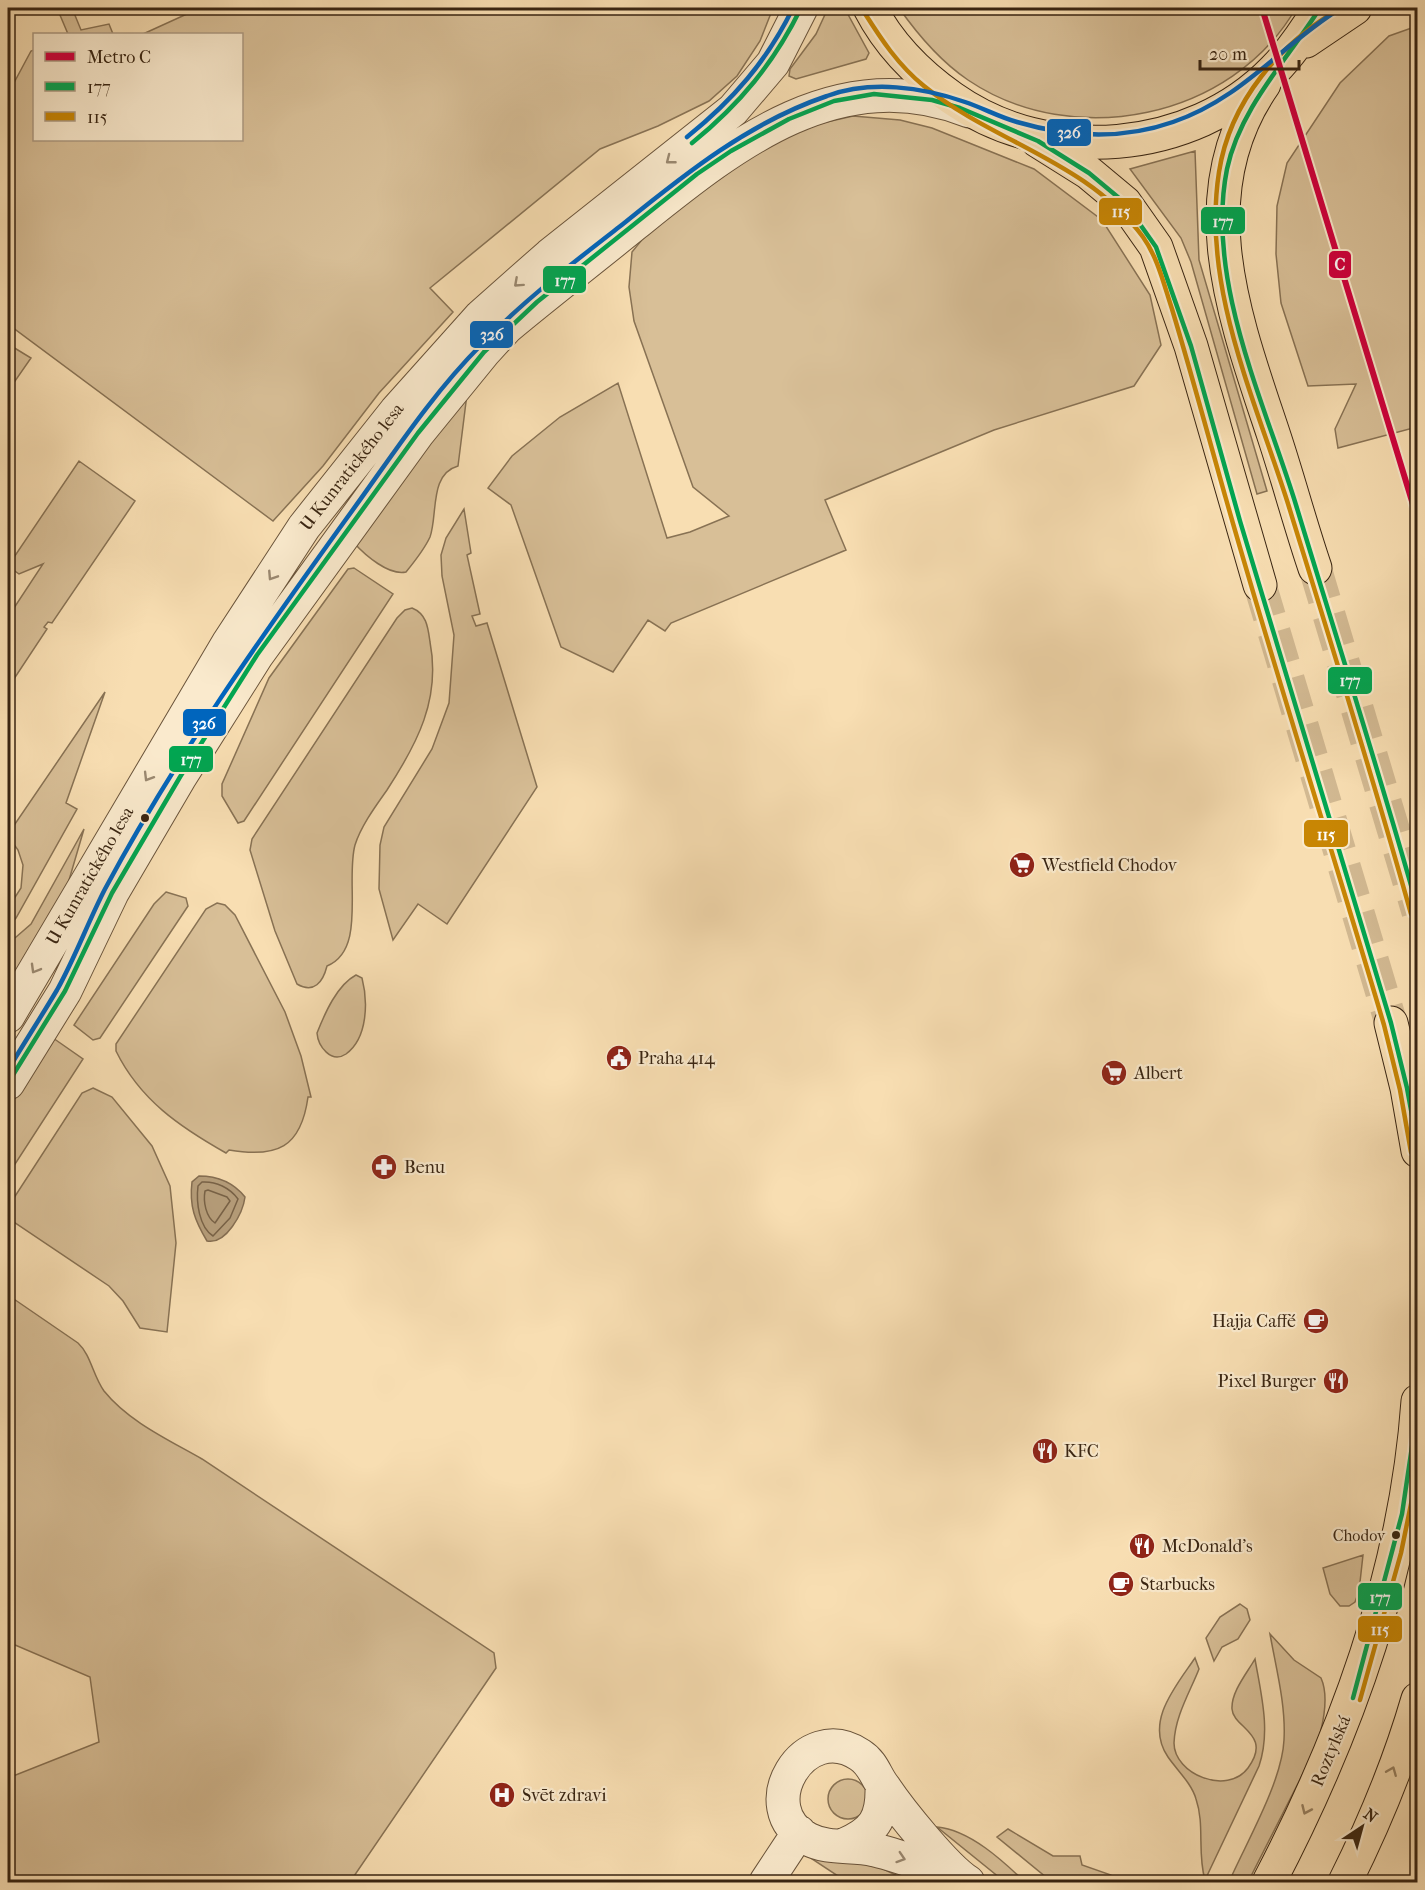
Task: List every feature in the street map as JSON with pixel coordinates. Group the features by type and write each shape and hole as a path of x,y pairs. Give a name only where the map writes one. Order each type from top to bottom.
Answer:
{"main road":[{"path":"870,8 889,39 932,84 998,123 1038,141 1089,173 1125,203 1156,247 1191,345 1260,585"},
{"path":"1315,568 1249,360 1227,270 1221,228 1226,170 1234,140 1250,109 1278,66 1320,8"},
{"path":"998,123 1053,140 1088,143 1154,136 1213,114 1238,99 1324,27 1355,8"},
{"path":"1391,1023 1407,1088 1418,1151"},
{"name":"Roztylská","path":"1269,1882 1298,1828 1353,1698 1390,1573 1406,1503 1418,1401"},
{"path":"1345,1882 1360,1852 1410,1726 1418,1699"}],"street":[{"name":"U Kunratického lesa","path":"8,1016 223,652 304,527 396,411 481,316 549,255 734,110 773,63 801,8"},
{"name":"U Kunratického lesa","path":"8,1083 65,991 112,893 174,786 258,655 418,433 507,327 697,174 789,118 834,101 874,94 932,100 998,123"},
{"path":"842,1747 860,1754 874,1768 882,1786 965,1880 874,1849 844,1845 825,1846 807,1839 792,1825 784,1808 784,1787 791,1769 805,1755 822,1748 842,1747"},
{"path":"844,1845 862,1838 876,1823 883,1805 882,1786"},
{"path":"766,1882 799,1832"}],"shaded area":[{"path":"57,8 72,8 81,30 109,24 113,33 68,33"},
{"path":"200,8 773,8 760,41 737,76 709,101 658,126 600,149 430,288 453,312 379,393 323,466 273,521 8,324 8,94 31,51 33,50 33,141 243,141 243,33 145,33"},
{"path":"828,8 845,9 869,53 866,59 796,79 789,76 790,69 816,34"},
{"path":"899,8 1296,8 1268,46 1233,76 1192,98 1147,112 1101,118 1055,114 1010,102 968,80 930,47"},
{"path":"1417,26 1418,386 1412,387 1417,427 1338,448 1335,429 1356,384 1308,386 1281,303 1276,254 1277,206 1287,163 1340,83 1389,36"},
{"path":"853,116 900,120 932,128 1034,169 1102,220 1150,295 1161,345 1134,386 994,430 825,500 846,550 671,623 665,631 648,620 613,672 561,647 511,505 488,488 512,456 560,417 618,383 667,538 690,532 729,516 693,487 634,321 629,287 632,252 653,226 768,145 809,126"},
{"path":"1195,151 1199,260 1267,491 1257,494 1191,262 1181,238 1130,169"},
{"path":"8,344 31,358 13,384 8,380"},
{"path":"467,394 458,466 449,470 439,486 430,537 406,572 385,568 354,543"},
{"path":"79,461 135,501 52,623 48,622 44,627 47,629 8,688 8,617 43,564 19,574 8,566"},
{"path":"464,509 471,553 467,555 480,614 472,616 476,626 487,623 537,787 447,924 418,904 393,940 379,889 380,845 384,827 432,749 449,703 454,635 442,576 441,555 446,538"},
{"path":"354,568 393,594 244,821 238,823 222,796 222,784 269,678 348,569"},
{"path":"412,608 421,614 426,622 433,663 429,702 424,720 408,755 373,810 355,845 351,930 347,945 339,958 327,966 317,985 303,987 297,984 275,931 250,850 252,839 397,618 405,610"},
{"path":"105,692 66,803 77,809 16,918 8,927 8,908 21,888 23,865 18,850 8,836 8,820 15,824"},
{"path":"84,829 67,887 8,984 8,944 31,924"},
{"path":"166,892 186,898 188,906 100,1038 93,1040 74,1025 154,904"},
{"path":"217,903 225,905 235,915 285,1012 301,1056 311,1097 308,1097 305,1114 293,1138 284,1146 273,1150 246,1152 229,1150 226,1153 193,1133 149,1098 116,1051 116,1044 206,909"},
{"path":"356,975 362,978 365,1019 359,1039 353,1047 346,1054 335,1057 323,1048 317,1033 337,992"},
{"path":"53,1038 83,1059 8,1175 8,1106"},
{"path":"93,1088 112,1097 152,1146 170,1186 176,1243 167,1332 140,1328 123,1301 109,1286 8,1218 8,1207 82,1093"},
{"path":"8,1295 78,1343 86,1353 104,1391 137,1421 202,1459 494,1653 496,1668 350,1882 8,1882 8,1778 99,1742 90,1677 8,1642"},
{"path":"1363,1555 1359,1591 1355,1602 1349,1606 1340,1606 1330,1594 1323,1568"},
{"path":"1240,1604 1247,1609 1250,1620 1238,1639 1222,1647 1214,1661 1206,1638 1220,1617"},
{"path":"1270,1634 1294,1660 1321,1678 1325,1695 1324,1714 1315,1750 1248,1882 1229,1882 1262,1812 1282,1757 1284,1713"},
{"path":"1195,1658 1199,1669 1180,1714 1175,1733 1176,1754 1183,1764 1203,1778 1215,1781 1239,1776 1248,1768 1255,1756 1256,1747 1250,1733 1234,1716 1232,1703 1237,1689 1255,1659 1265,1726 1263,1753 1259,1766 1205,1880 1201,1860 1199,1809 1196,1799 1188,1783 1168,1757 1161,1744 1159,1731 1165,1705"},
{"path":"848,1779 856,1780 862,1785 867,1791 867,1807 862,1813 856,1818 848,1819 840,1818 834,1813 829,1807 828,1799 829,1791 834,1785 840,1780"},
{"path":"937,1827 949,1829 974,1840 1025,1882 1005,1882"},
{"path":"1008,1829 1053,1856 1080,1856 1082,1865 1111,1875 1114,1882 1052,1882 997,1837"},
{"path":"819,1856 865,1860 910,1882 847,1882 812,1859"}],"water":[{"path":"199,1176 225,1181 245,1197 237,1219 227,1233 214,1241 207,1241 194,1213 191,1199 192,1182"}],"tunnel":[{"path":"1315,568 1418,912"},
{"path":"1260,585 1391,1023"}],"metro line":[{"name":"C","path":"1262,8 1418,521"}],"transit line":[{"name":"326","path":"687,137 719,109 748,78 772,45 793,8"},
{"name":"177","path":"692,143 754,82 779,47 801,8"},
{"name":"177","path":"1320,8 1253,105 1233,147 1227,169 1222,211 1224,253 1241,339 1296,505 1418,910"},
{"name":"115","path":"1341,8 1298,38 1278,57 1261,76 1234,121 1219,172 1215,215 1218,258 1235,343 1289,507 1411,914"},
{"name":"326","path":"8,1070 57,990 105,889 132,841 218,701 280,611 444,386 497,328 568,267 671,186 745,134 827,96 861,88 914,89 972,104 1010,120 1056,131 1095,134 1134,132 1173,122 1198,112 1220,99 1341,8"},
{"name":"115","path":"864,12 898,60 924,86 951,106 1039,154 1095,189 1120,211 1143,237 1153,254 1172,309 1264,631 1384,1025 1400,1090 1411,1152"},
{"name":"177","path":"8,1083 65,991 112,893 180,777 257,655 418,433 484,352 537,302 697,174 731,151 789,119 834,101 874,94 932,100 960,108 1038,141 1089,173 1125,203 1156,247 1191,346 1240,521 1391,1023 1407,1088 1418,1148"},
{"name":"177","path":"1353,1698 1402,1514 1418,1406"},
{"name":"115","path":"1360,1700 1401,1553 1418,1470"}],"place":[{"name":"Westfield Chodov","path":"1022,865"},
{"name":"Praha 414","path":"619,1058"},
{"name":"Albert","path":"1114,1073"},
{"name":"Benu","path":"384,1167"},
{"name":"Hajja Caffé","path":"1316,1321"},
{"name":"Pixel Burger","path":"1336,1381"},
{"name":"KFC","path":"1045,1451"},
{"name":"Chodov","path":"1396,1535"},
{"name":"McDonald's","path":"1142,1546"},
{"name":"Starbucks","path":"1121,1584"},
{"name":"Svēt zdravi","path":"502,1795"}]}
